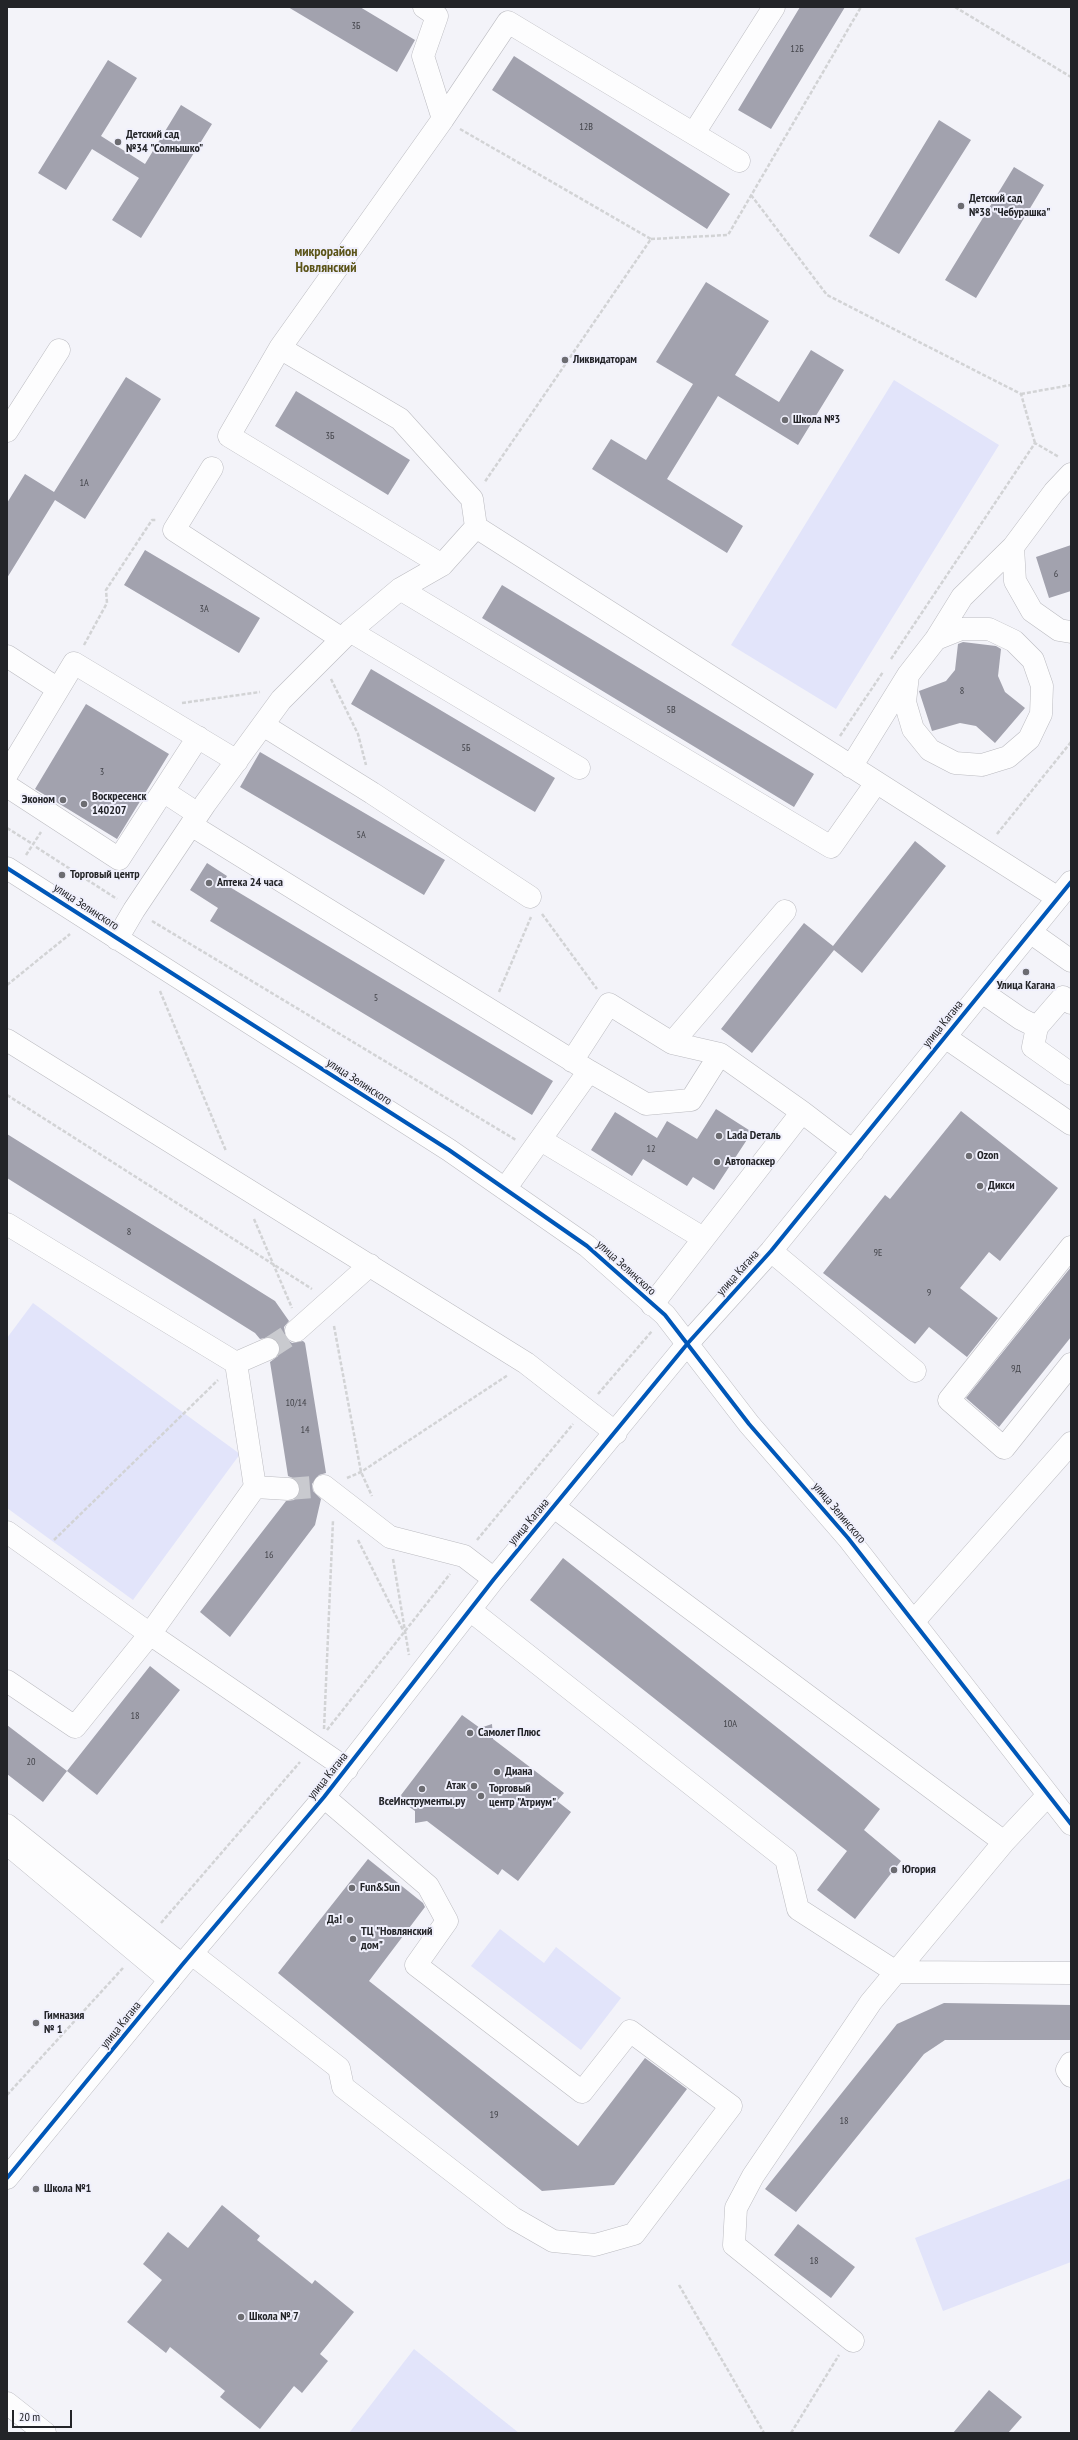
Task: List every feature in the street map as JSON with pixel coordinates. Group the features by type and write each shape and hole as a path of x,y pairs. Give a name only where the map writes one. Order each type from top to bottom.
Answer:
{"street":[{"path":"424,7 437,16 423,56 443,119"},
{"path":"694,133 774,7"},
{"path":"442,565 229,436 280,348 443,119 508,22 739,161"},
{"path":"280,348 400,419 472,499 476,527 982,851 1064,890"},
{"path":"7,431 59,350"},
{"path":"212,468 174,530 346,635 579,768"},
{"path":"851,767 908,675 936,639 962,597 1013,547 1062,489 1071,474"},
{"path":"117,939 134,910 195,819 281,700 346,635 400,590 442,565 476,527"},
{"path":"1013,547 1015,581 1032,611 1059,630 1071,632"},
{"path":"400,590 831,847 876,783"},
{"path":"908,675 905,702 913,729 930,750 954,763 982,765 1008,757 1029,739 1041,714 1042,686 1033,660 1014,641 989,629 961,629 936,639"},
{"path":"7,656 58,689"},
{"path":"7,774 74,663 237,761"},
{"path":"263,724 372,793 535,907"},
{"path":"7,786 119,859 198,737"},
{"path":"162,791 195,819 491,1011 580,1066 646,1104 691,1100 720,1054"},
{"name":"улица Зелинского","path":"7,868 449,1150 587,1246 658,1310 688,1343 749,1424 848,1538 1071,1824"},
{"name":"улица Кагана","path":"7,2178 181,1966 347,1769 494,1579 616,1433 688,1343 771,1251 1064,890"},
{"path":"672,1043 785,911"},
{"path":"1030,932 1071,961"},
{"path":"982,992 1021,1019 1037,1027"},
{"path":"1071,1003 1062,997 1037,1027 1033,1047 1071,1074"},
{"path":"505,1189 537,1145 580,1066 609,1004 672,1043 720,1054 802,1112 853,1151"},
{"path":"946,1037 1071,1124"},
{"path":"7,1040 526,1363 584,1410 616,1433"},
{"path":"658,1310 703,1238 802,1112"},
{"path":"537,1145 703,1238"},
{"path":"7,1224 236,1363"},
{"path":"1071,1247 949,1400 1004,1448 1071,1364"},
{"path":"771,1251 915,1370"},
{"path":"298,1328 370,1265"},
{"path":"236,1363 268,1348"},
{"path":"7,1681 75,1727 150,1634 255,1487 236,1363"},
{"path":"914,1621 1071,1443"},
{"path":"324,1486 390,1537 464,1556 494,1579"},
{"path":"255,1487 288,1489"},
{"path":"554,1507 1004,1842"},
{"path":"7,1532 150,1634 319,1739 347,1769"},
{"path":"470,1610 786,1858 798,1909 896,1972 1071,1973"},
{"path":"846,2347 734,2245 736,2208 753,2176 871,2002 1004,1842 1048,1795"},
{"path":"7,1844 142,1946 181,1966 339,2068 343,2088 513,2218 553,2241 595,2244 634,2234 731,2106 630,2031 582,2092 416,1965 446,1921 428,1886 324,1797"},
{"path":"7,1825 142,1946"},
{"path":"1071,2063 1067,2070 1071,2076"},
{"path":"7,2403 45,2433"}],"path":[{"path":"443,119 651,239 728,236 861,7"},
{"path":"955,7 1071,77"},
{"path":"751,195 827,295 1021,394 1071,385"},
{"path":"472,499 651,239"},
{"path":"1021,394 1036,443"},
{"path":"74,663 107,603 106,590 152,520 182,516"},
{"path":"321,660 358,734 372,793"},
{"path":"179,703 263,691"},
{"path":"982,851 1071,742"},
{"path":"7,828 33,843 27,853"},
{"path":"36,847 134,910 537,1145"},
{"path":"491,1011 535,907 609,1004"},
{"path":"7,985 72,932"},
{"path":"160,990 228,1156"},
{"path":"7,1095 329,1300 361,1472"},
{"path":"252,1213 298,1328"},
{"path":"7,2095 142,1946 319,1739 464,1556 584,1410 658,1310"},
{"path":"49,1544 236,1363"},
{"path":"324,1486 361,1472 526,1363"},
{"path":"319,1739 333,1516"},
{"path":"355,1534 404,1632 409,1656"},
{"path":"679,2285 764,2433"},
{"path":"791,2433 846,2347"}],"shaded area":[{"path":"894,380 999,445 836,709 731,645"},
{"path":"33,1303 240,1454 133,1600 7,1508 7,1338"},
{"path":"500,1929 544,1963 556,1947 621,1998 581,2050 471,1966"},
{"path":"1071,2178 1071,2262 943,2311 915,2238"},
{"path":"414,2349 519,2433 349,2433"}],"building":[{"path":"288,7 360,7 415,40 397,72"},
{"path":"800,7 845,7 771,129 738,110"},
{"path":"514,56 730,194 707,229 492,90"},
{"path":"108,60 137,78 101,136 145,164 181,105 212,124 141,238 112,220 139,178 92,149 66,190 38,173"},
{"path":"939,120 971,140 899,254 869,236"},
{"path":"1014,167 1044,185 976,298 945,280"},
{"name":"Школа №3","path":"706,282 769,321 735,375 779,402 811,350 844,370 798,445 718,396 667,479 743,526 727,553 592,469 611,439 646,460 693,384 656,362"},
{"path":"126,377 161,399 85,519 55,500 7,578 7,503 25,474 54,492"},
{"path":"296,391 410,460 388,495 275,426"},
{"path":"1071,545 1071,591 1049,598 1036,557"},
{"path":"145,550 260,618 239,653 124,585"},
{"path":"502,585 814,774 794,807 482,618"},
{"path":"963,642 996,646 1001,649 998,676 1005,692 1025,708 995,743 976,726 960,723 932,731 919,691 946,681 955,670 958,644"},
{"path":"371,669 555,778 535,812 351,704"},
{"path":"86,704 169,754 117,839 35,789"},
{"path":"260,752 445,860 424,895 240,787"},
{"path":"915,841 946,866 862,973 834,950 752,1053 721,1029 804,923 833,946"},
{"path":"207,863 227,876 223,883 553,1081 532,1115 210,921 218,908 190,890"},
{"path":"716,1109 752,1132 714,1190 693,1177 687,1186 643,1159 632,1176 591,1150 615,1112 657,1138 667,1121 697,1139"},
{"path":"961,1111 1058,1188 1000,1261 989,1252 960,1288 998,1318 967,1357 929,1327 915,1344 823,1273 885,1195 890,1199"},
{"path":"7,1134 275,1301 289,1321 284,1327 286,1339 292,1343 303,1341 305,1343 326,1473 319,1475 312,1484 313,1491 321,1499 315,1525 230,1637 200,1612 286,1501 294,1500 300,1490 295,1479 288,1476 270,1362 278,1356 279,1344 270,1337 260,1339 255,1333 7,1178"},
{"path":"1071,1267 1071,1337 999,1427 966,1398"},
{"path":"563,1558 880,1809 864,1830 901,1861 855,1919 817,1890 847,1851 530,1600"},
{"path":"150,1666 180,1690 97,1795 67,1771"},
{"name":"Торговый центр \"Атриум\"","path":"462,1715 480,1728 492,1724 493,1739 564,1793 557,1801 571,1812 518,1881 502,1869 498,1875 427,1821 415,1823 415,1811 398,1799"},
{"path":"7,1725 67,1771 43,1802 7,1774"},
{"path":"368,1859 423,1903 425,1907 369,1981 578,2146 645,2058 687,2089 614,2185 542,2191 278,1973"},
{"path":"944,2003 1071,2005 1071,2040 945,2040 924,2054 796,2212 765,2189 897,2024"},
{"name":"Школа № 7","path":"222,2205 260,2236 257,2240 312,2284 315,2280 354,2312 320,2354 328,2361 302,2393 294,2386 260,2429 220,2397 225,2391 170,2347 166,2353 127,2322 162,2280 143,2264 168,2232 188,2248"},
{"path":"798,2224 855,2267 831,2298 774,2255"},
{"path":"989,2390 1022,2417 1008,2433 953,2433"}],"tunnel":[{"path":"268,1349 296,1331"},
{"path":"288,1489 324,1486"}],"cycle path":[{"path":"7,868 449,1150 587,1246 665,1315 749,1424 848,1538 1071,1824"},
{"path":"7,2178 182,1965 324,1797 494,1579 688,1343 771,1251 1071,882"}],"place":[{"name":"Детский сад №34 \"Солнышко\"","path":"118,142"},
{"name":"Детский сад №38 \"Чебурашка\"","path":"961,206"},
{"name":"Ликвидаторам","path":"565,360"},
{"name":"Школа №3","path":"785,420"},
{"name":"Эконом","path":"63,800"},
{"name":"Воскресенск 140207","path":"84,804"},
{"name":"Торговый центр","path":"62,875"},
{"name":"Аптека 24 часа","path":"209,883"},
{"name":"Улица Кагана","path":"1026,972"},
{"name":"Lada Dеталь","path":"719,1136"},
{"name":"Ozon","path":"969,1156"},
{"name":"Автопаскер","path":"717,1162"},
{"name":"Дикси","path":"980,1186"},
{"name":"Самолет Плюс","path":"470,1733"},
{"name":"Диана","path":"497,1772"},
{"name":"Атак","path":"474,1786"},
{"name":"ВсеИнструменты.ру","path":"422,1789"},
{"name":"Торговый центр \"Атриум\"","path":"481,1796"},
{"name":"Югория","path":"894,1870"},
{"name":"Fun&Sun","path":"352,1888"},
{"name":"Да!","path":"350,1920"},
{"name":"ТЦ \"Новлянский дом\"","path":"353,1939"},
{"name":"Гимназия № 1","path":"36,2023"},
{"name":"Школа №1","path":"36,2189"},
{"name":"Школа № 7","path":"241,2317"}],"district":[{"name":"микрорайон Новлянский","path":"326,260"}]}
